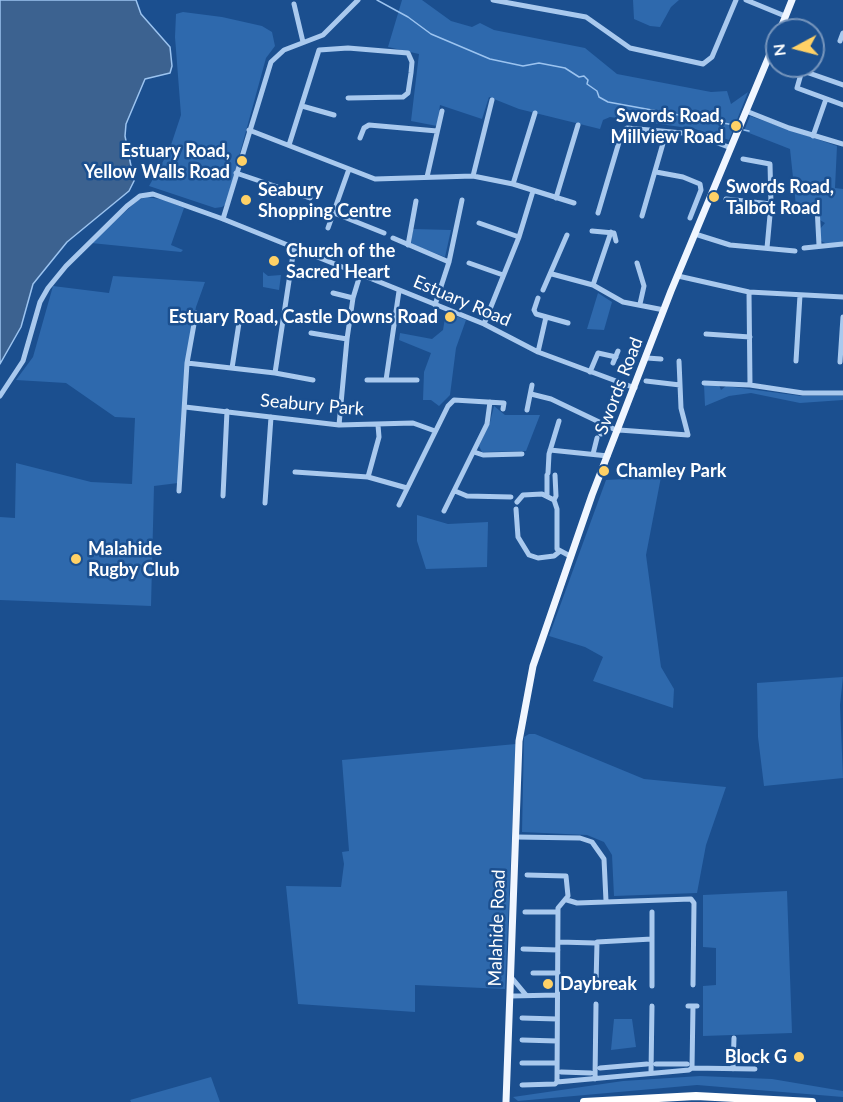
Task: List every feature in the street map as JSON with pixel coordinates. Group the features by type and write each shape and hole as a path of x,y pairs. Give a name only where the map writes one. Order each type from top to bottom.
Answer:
{"highway":[{"path":"584,1102 696,1096 812,1102"}],"main road":[{"path":"785,16 792,0"},
{"name":"Swords Road","path":"518,755 523,712 533,666 570,556 664,310 765,66"},
{"name":"Malahide Road","path":"506,1102 518,755"}],"street":[{"path":"223,219 271,62 284,50 323,35 358,0"},
{"path":"493,0 512,1 586,17 630,48 703,64 712,57 736,0"},
{"path":"746,0 785,16"},
{"path":"294,4 303,42"},
{"path":"840,41 843,33"},
{"path":"289,146 319,51 348,48 408,53 412,62 411,73 408,93 403,97 348,98"},
{"path":"843,85 806,72 801,74 797,88 843,105"},
{"path":"816,129 826,99"},
{"path":"473,176 492,100"},
{"path":"302,105 334,115"},
{"path":"427,177 442,111"},
{"path":"746,111 816,129 843,144"},
{"path":"513,184 535,113"},
{"path":"360,138 364,128 369,125 437,131"},
{"path":"556,198 578,125"},
{"path":"598,213 624,129 702,136 731,148"},
{"path":"249,130 375,179 473,176 513,184 574,203"},
{"path":"642,216 666,132"},
{"path":"743,159 770,164 771,204 767,248"},
{"path":"328,228 349,169"},
{"path":"656,172 683,177 700,184 701,190 690,218"},
{"path":"236,174 310,198"},
{"path":"484,324 519,237 533,191"},
{"name":"Estuary Road","path":"0,396 23,361 40,302 48,288 87,244 135,199 153,194 223,219 484,324 538,352 635,388"},
{"path":"726,199 771,204"},
{"path":"435,305 449,262 462,200"},
{"path":"408,244 416,201"},
{"path":"817,206 819,245"},
{"path":"334,213 384,233"},
{"path":"479,224 519,237"},
{"path":"592,231 616,234 616,241"},
{"path":"593,285 611,232"},
{"path":"695,234 730,244 795,251"},
{"path":"543,290 552,274 567,235"},
{"path":"393,238 449,262"},
{"path":"804,248 843,244"},
{"path":"275,373 294,248"},
{"path":"469,263 503,275"},
{"path":"637,263 644,286 640,304"},
{"path":"552,274 593,285 623,302 664,310"},
{"path":"339,425 347,339 353,298 360,275"},
{"path":"678,276 749,292 843,297"},
{"path":"386,380 399,291"},
{"path":"749,292 750,385"},
{"path":"333,293 353,298"},
{"path":"796,361 800,295"},
{"path":"538,298 534,310 546,317 568,323"},
{"path":"179,491 187,363 196,313"},
{"path":"538,352 546,317"},
{"path":"840,362 843,317"},
{"path":"232,368 239,323"},
{"path":"311,333 347,339"},
{"path":"706,334 750,337"},
{"path":"590,372 598,353 603,352 616,357"},
{"path":"646,358 661,360"},
{"path":"531,394 551,399 619,430 688,435 681,408 679,360"},
{"path":"187,363 275,373 313,380"},
{"path":"367,380 417,380"},
{"path":"646,381 680,385"},
{"path":"704,383 750,385 803,393 843,393"},
{"path":"527,410 532,385"},
{"path":"399,504 435,431 454,400 504,403 503,409"},
{"path":"444,511 487,424 490,402"},
{"name":"Seabury Park","path":"185,406 339,425 413,423 435,431"},
{"path":"223,496 227,411"},
{"path":"265,503 271,417"},
{"path":"547,495 550,450 559,429 559,421"},
{"path":"368,477 379,437 378,425"},
{"path":"593,454 605,425"},
{"path":"550,450 608,456"},
{"path":"474,452 483,455 522,454"},
{"path":"295,472 368,477 407,488"},
{"path":"555,475 556,496 554,500 559,552"},
{"path":"455,491 467,496 511,497"},
{"path":"554,500 547,495 523,495 517,505 518,537 528,555 538,558 554,556 559,552"},
{"path":"559,552 570,556"},
{"path":"516,837 580,838 592,842 604,859 606,901"},
{"path":"527,875 566,876 567,900"},
{"path":"557,1082 558,905 567,900 577,903 693,901 694,985"},
{"path":"525,912 558,912"},
{"path":"652,912 652,986"},
{"path":"559,942 596,944 604,940 652,939"},
{"path":"596,944 597,985"},
{"path":"523,949 558,950"},
{"path":"533,973 558,973"},
{"path":"511,977 526,995"},
{"path":"510,996 557,995"},
{"path":"594,1075 596,1004"},
{"path":"651,1072 652,1006"},
{"path":"561,1072 594,1075 686,1071 689,1066 693,1006"},
{"path":"522,1018 557,1019"},
{"path":"733,1069 734,1038"},
{"path":"522,1040 557,1041"},
{"path":"522,1063 557,1063"},
{"path":"600,1068 647,1064"},
{"path":"656,1064 756,1069"},
{"path":"673,1064 673,1071"},
{"path":"624,1066 625,1074"},
{"path":"575,1073 575,1081"},
{"path":"522,1085 555,1084 594,1075"}],"shaded area":[{"path":"0,0 136,0 141,14 170,47 172,66 170,73 145,79 126,124 125,136 134,181 129,191 67,242 33,284 21,327 0,364"},
{"path":"402,0 422,0 451,21 472,27 480,23 494,30 585,48 617,74 711,92 727,91 731,104 748,92 729,140 695,129 610,117 603,120 600,129 519,109 489,97 482,119 440,105 437,126 411,121 419,54 388,47"},
{"path":"633,0 679,0 671,7 660,27 650,26 634,19"},
{"path":"183,12 222,17 262,26 272,32 275,46 266,58 226,204 222,207 215,208 149,186 169,151 181,115 175,37 176,14"},
{"path":"750,116 837,146 835,188 843,189 843,243 821,241 820,229 825,223 820,220 819,205 796,206 790,149 744,131"},
{"path":"147,197 165,200 184,208 171,245 183,250 181,252 91,243 138,200"},
{"path":"413,229 451,230 445,257 411,244"},
{"path":"263,272 268,276 281,275 279,290 263,287"},
{"path":"113,276 205,282 196,307 186,359 178,483 154,486 151,606 0,600 0,517 15,518 16,463 91,482 132,484 135,418 115,417 66,383 16,380 33,357 53,286 109,293"},
{"path":"598,293 612,302 604,330 587,329"},
{"path":"446,312 466,320 456,348 450,395 439,406 431,400 423,400 424,372 431,353 399,340 400,333 432,339 443,330"},
{"path":"704,385 719,385 721,390 726,386 801,396 843,396 843,400 800,403 751,393 729,396 705,406"},
{"path":"494,406 505,415 540,415 526,451 482,452 479,446 490,422"},
{"path":"661,477 646,555 661,667 674,689 673,708 593,681 603,657 585,647 549,636 606,480"},
{"path":"417,515 448,524 488,522 487,567 426,569 417,541"},
{"path":"843,677 840,705 843,778 764,786 758,737 757,683"},
{"path":"535,734 644,779 726,787 706,845 697,893 614,896 612,855 604,842 587,835 522,832 524,737"},
{"path":"516,744 505,989 415,985 415,1012 298,1004 286,886 341,887 344,864 342,852 349,851 342,760"},
{"path":"787,891 792,1033 703,1036 703,986 716,985 716,948 703,947 703,895"},
{"path":"614,1019 632,1019 636,1047 611,1050"},
{"path":"700,1076 772,1079 843,1091 843,1097 697,1085 518,1101 513,1097 623,1081"},
{"path":"211,1077 220,1102 131,1102 130,1100"}],"waterway":[{"path":"377,0 408,17 431,34 490,59 523,66 539,63 565,68 579,77 584,76 588,80 587,84 597,91 599,97 608,102 734,125"},
{"path":"744,130 749,131"}],"place":[{"name":"Swords Road, Millview Road","path":"736,126"},
{"name":"Estuary Road, Yellow Walls Road","path":"242,161"},
{"name":"Swords Road, Talbot Road","path":"714,197"},
{"name":"Seabury Shopping Centre","path":"246,200"},
{"name":"Church of the Sacred Heart","path":"274,261"},
{"name":"Estuary Road, Castle Downs Road","path":"450,317"},
{"name":"Chamley Park","path":"604,471"},
{"name":"Malahide Rugby Club","path":"76,559"},
{"name":"Daybreak","path":"548,984"},
{"name":"Block G","path":"799,1057"}]}
